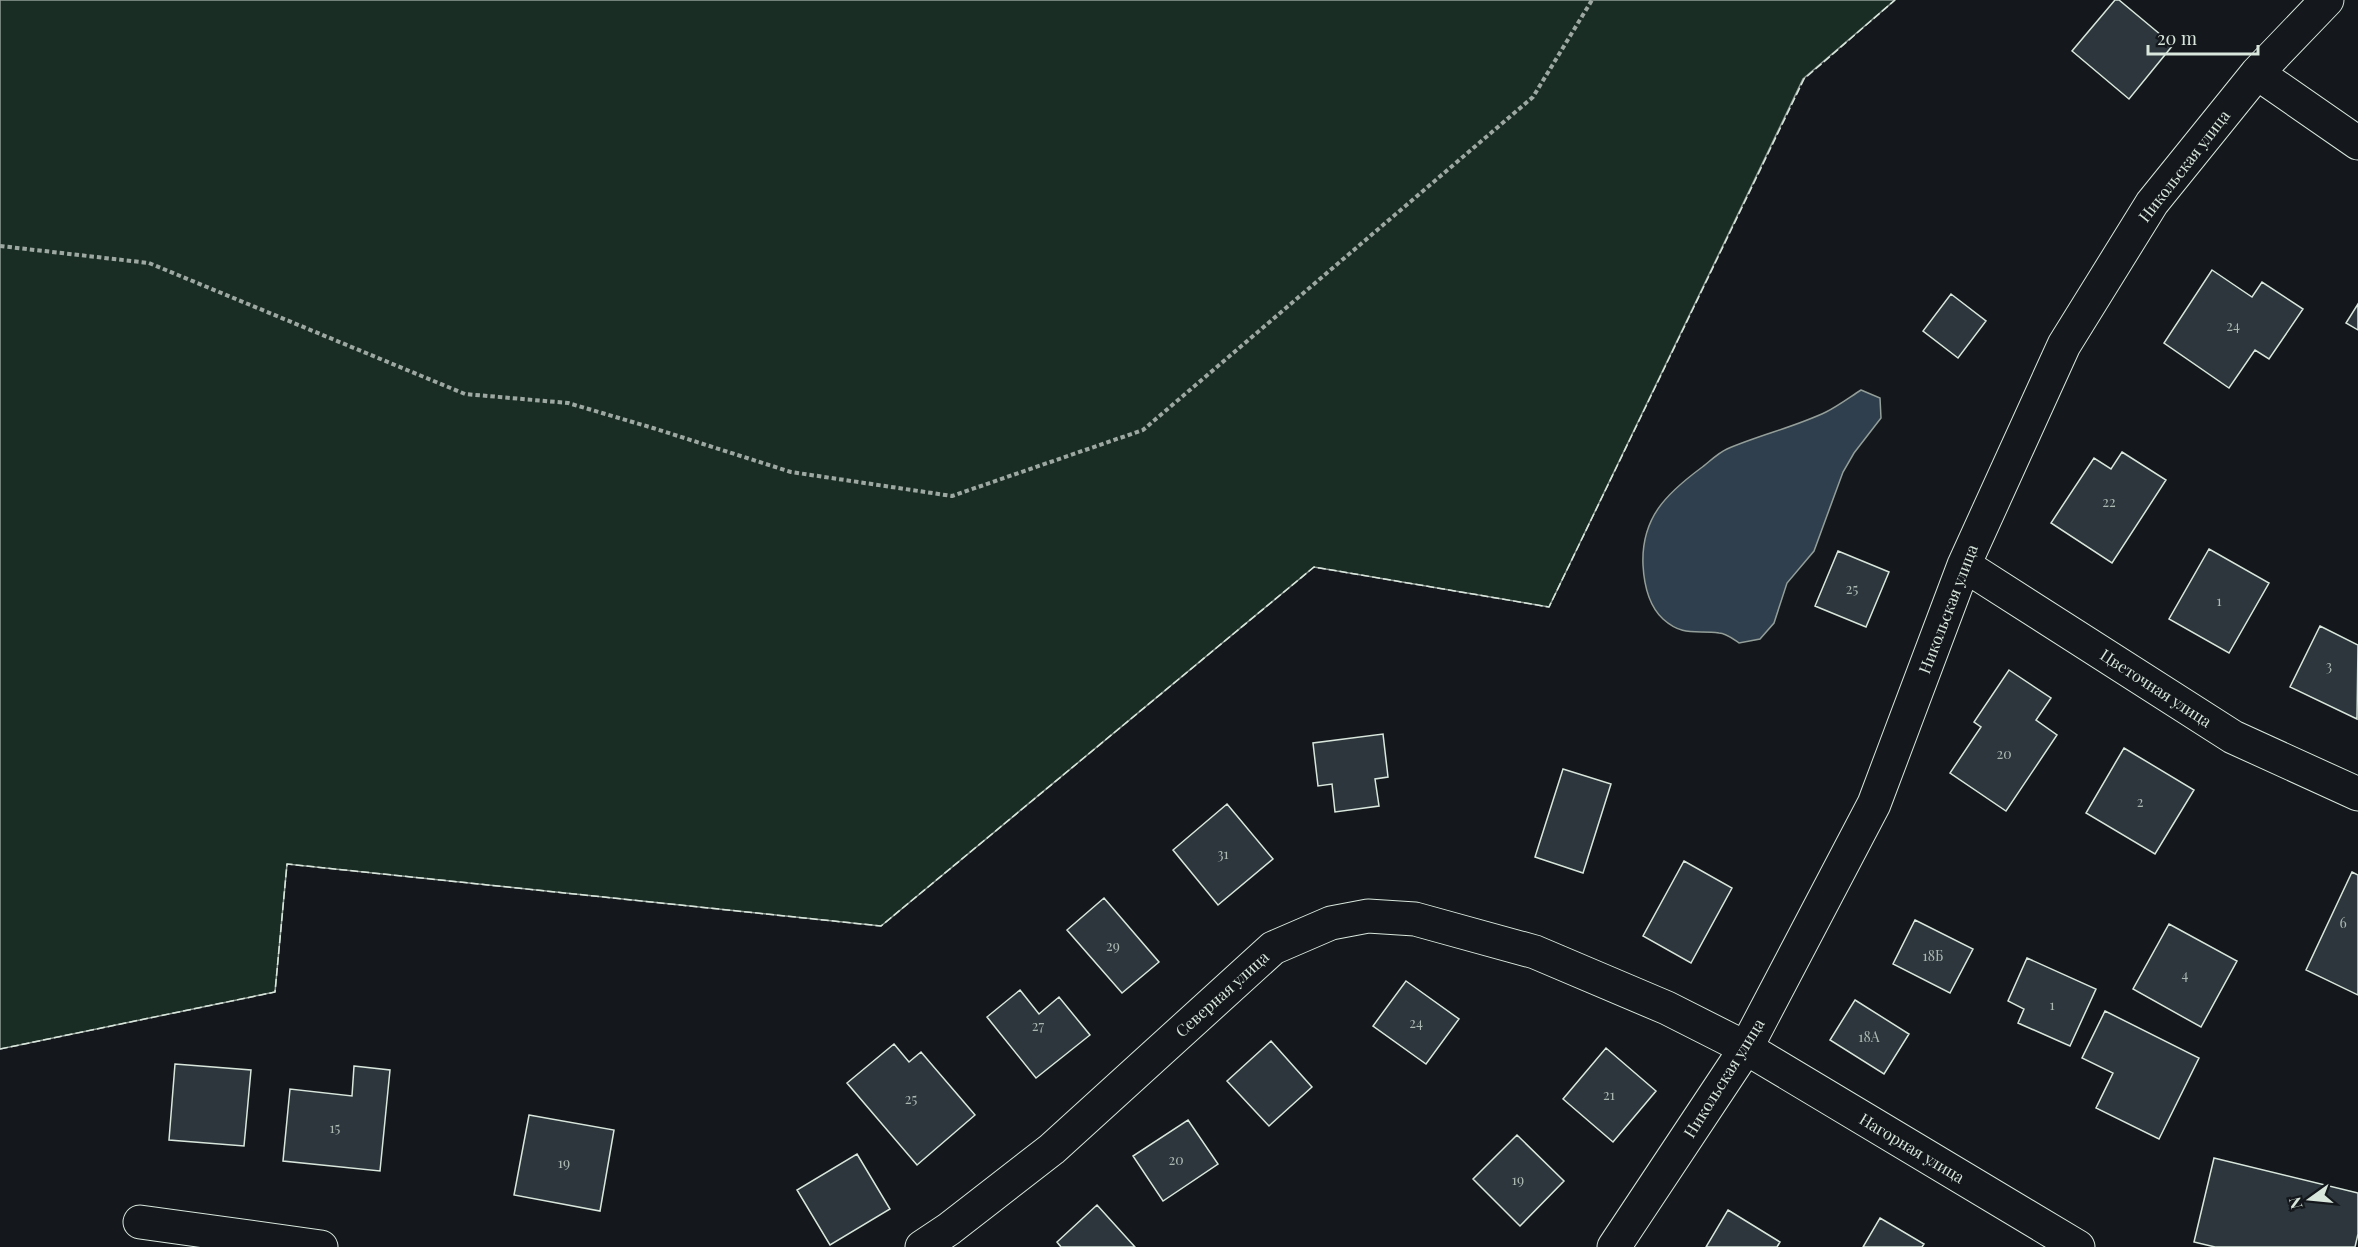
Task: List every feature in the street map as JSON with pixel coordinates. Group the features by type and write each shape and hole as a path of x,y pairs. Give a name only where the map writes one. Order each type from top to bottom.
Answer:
{"street":[{"name":"Никольская улица","path":"1614,1247 1746,1048 1874,804 1964,565 2064,345 2152,202 2258,73 2327,0"},
{"path":"2258,73 2358,143"},
{"name":"Цветочная улица","path":"1964,565 2233,737 2358,794"},
{"name":"Северная улица","path":"922,1247 950,1229 1052,1149 1273,948 1331,923 1368,916 1415,919 1535,952 1667,1008 1746,1048"},
{"name":"Нагорная улица","path":"1746,1048 2078,1247"},
{"path":"140,1222 321,1247"}],"path":[{"path":"0,246 148,263 465,394 568,403 791,472 952,496 1143,430 1533,97 1592,0"}],"green space":[{"path":"0,0 1895,0 1803,79 1549,607 1314,567 881,926 287,864 275,992 0,1049"}],"water":[{"path":"1861,390 1880,398 1881,418 1854,453 1843,472 1814,551 1787,583 1774,623 1760,639 1739,643 1722,633 1683,631 1670,625 1654,608 1646,587 1643,565 1646,534 1658,509 1677,488 1717,455 1739,444 1826,412"}],"building":[{"path":"2115,0 2119,0 2173,45 2129,99 2072,51"},
{"path":"2212,270 2252,297 2262,282 2303,309 2269,359 2255,350 2229,388 2164,343"},
{"path":"1951,294 1986,321 1958,358 1923,331"},
{"path":"2358,304 2358,330 2346,323"},
{"path":"2122,452 2166,480 2112,563 2051,523 2094,458 2111,469"},
{"path":"2209,549 2269,583 2229,653 2169,619"},
{"path":"1838,551 1889,572 1866,627 1815,606"},
{"path":"2320,626 2358,645 2357,719 2290,687"},
{"path":"2009,670 2051,698 2036,720 2057,735 2006,811 1950,773 1981,727 1974,722"},
{"path":"1383,734 1388,777 1375,779 1379,806 1335,812 1332,784 1318,786 1313,743"},
{"path":"2124,748 2194,790 2155,854 2086,813"},
{"path":"1563,769 1611,784 1583,873 1535,857"},
{"path":"1227,804 1273,859 1218,905 1173,850"},
{"path":"1684,861 1732,888 1691,963 1643,936"},
{"path":"2352,872 2358,875 2358,995 2306,970"},
{"path":"1104,898 1159,962 1122,993 1067,930"},
{"path":"1915,920 1973,949 1950,993 1893,964"},
{"path":"2169,924 2237,961 2201,1027 2133,989"},
{"path":"2027,958 2096,989 2070,1046 2018,1023 2024,1009 2008,1001"},
{"path":"1406,981 1459,1019 1426,1064 1373,1026"},
{"path":"1020,990 1039,1014 1059,997 1090,1035 1036,1078 987,1017"},
{"path":"1855,1000 1909,1034 1884,1074 1830,1040"},
{"path":"2105,1011 2199,1058 2159,1139 2096,1108 2113,1073 2082,1058"},
{"path":"1271,1041 1312,1087 1269,1126 1227,1081"},
{"path":"894,1044 909,1062 921,1052 975,1115 917,1165 847,1083"},
{"path":"1606,1048 1656,1091 1613,1142 1563,1099"},
{"path":"175,1064 251,1070 244,1146 169,1140"},
{"path":"354,1066 390,1070 380,1171 283,1161 290,1089 352,1096"},
{"path":"529,1115 614,1130 600,1211 514,1195"},
{"path":"1188,1120 1218,1164 1163,1201 1133,1156"},
{"path":"1517,1135 1564,1181 1520,1226 1473,1179"},
{"path":"857,1154 890,1209 830,1245 797,1190"},
{"path":"2214,1158 2358,1193 2358,1234 2355,1247 2215,1247 2194,1242"},
{"path":"1097,1205 1135,1247 1061,1247 1057,1242"},
{"path":"1728,1210 1780,1242 1777,1247 1706,1247"},
{"path":"1880,1218 1924,1244 1922,1247 1863,1247"}],"fence":[{"path":"0,1049 275,992 287,864 881,926 1314,567 1549,607 1804,79 1895,0"}]}
